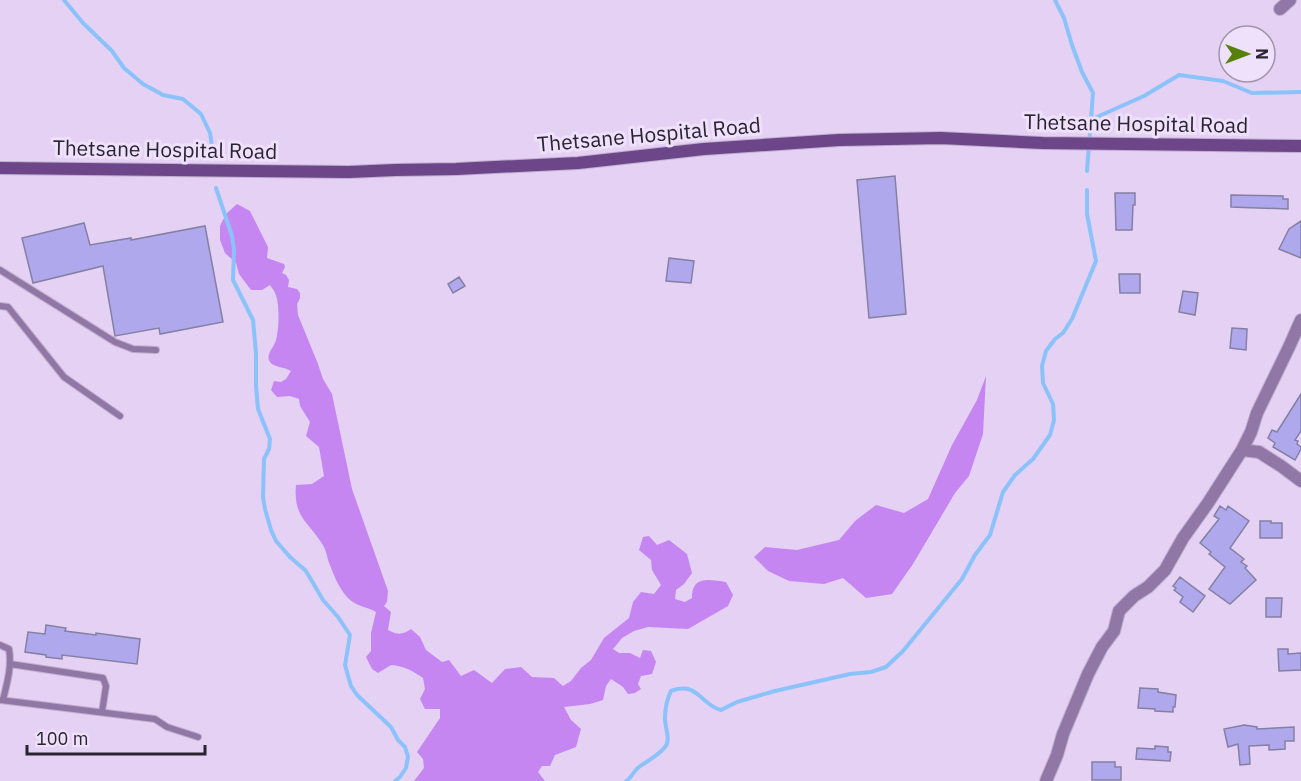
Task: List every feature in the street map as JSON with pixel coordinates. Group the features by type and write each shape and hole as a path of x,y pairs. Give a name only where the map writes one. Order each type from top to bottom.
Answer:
{"main road":[{"name":"Thetsane Hospital Road","path":"0,168 349,172 456,169 578,163 704,149 839,140 941,138 1043,143 1301,146"}],"street":[{"path":"1280,9 1290,0"},
{"path":"1046,781 1088,674 1102,647 1114,632 1119,611 1165,570 1183,538 1242,450 1301,320"},
{"path":"1242,450 1259,452 1301,481"}],"lane":[{"path":"0,270 115,342 133,349 156,350"},
{"path":"0,306 8,307 64,377 120,416"},
{"path":"0,645 9,649 10,664 2,700 155,718 167,727 198,737"},
{"path":"10,664 103,678 106,686 102,712"}],"shaded area":[{"path":"237,204 250,211 268,247 267,258 284,264 282,273 289,280 288,287 297,289 300,293 297,304 298,315 323,379 332,394 352,489 388,591 387,602 384,606 391,612 388,630 400,634 411,629 420,637 426,650 442,662 449,660 461,676 474,670 492,683 505,669 521,667 532,677 554,678 563,686 591,660 604,638 629,618 633,602 641,592 654,594 661,585 652,570 651,560 639,550 643,537 649,536 657,545 669,540 687,554 692,573 676,590 675,599 685,602 692,598 695,586 699,582 708,580 726,582 733,595 728,606 688,629 648,627 622,638 613,649 619,653 630,653 640,658 643,650 651,651 656,662 652,674 641,676 638,684 641,689 635,693 628,694 623,687 611,679 606,686 603,700 564,707 571,720 581,729 576,747 555,755 550,766 542,766 538,772 545,781 414,781 424,768 423,759 417,752 440,718 440,709 425,709 420,699 425,689 423,678 416,673 391,665 378,673 372,669 366,657 371,651 371,633 376,612 354,603 344,593 334,575 324,547 297,506 296,485 312,484 324,476 319,447 306,436 310,422 300,406 299,399 290,396 277,397 271,390 274,381 281,382 291,371 274,365 269,359 278,330 275,292 270,285 262,290 251,290 239,274 236,263 225,253 220,240 220,226 226,214"},
{"path":"986,376 983,434 969,476 955,493 913,564 892,594 866,598 843,578 824,584 789,581 768,571 754,557 765,547 797,550 839,540 855,521 876,505 904,513 928,499 952,445 977,400"}],"building":[{"path":"895,176 906,314 869,318 857,180"},
{"path":"1115,193 1135,193 1132,230 1116,230"},
{"path":"1231,195 1283,196 1283,199 1288,199 1288,209 1231,207"},
{"path":"1301,221 1301,258 1279,249 1289,229"},
{"path":"84,223 90,245 205,226 223,322 160,334 159,328 115,336 103,266 33,283 22,238"},
{"path":"669,258 694,261 691,283 666,281"},
{"path":"1119,274 1140,274 1140,293 1120,293"},
{"path":"459,277 465,286 453,293 448,284"},
{"path":"1183,291 1198,293 1195,315 1179,312"},
{"path":"1232,328 1247,329 1246,350 1230,348"},
{"path":"1301,394 1301,431 1295,440 1298,441 1297,444 1301,449 1295,460 1273,447 1275,443 1268,438 1272,430 1277,432"},
{"path":"1220,506 1226,510 1228,506 1249,521 1230,548 1244,559 1241,562 1247,566 1245,568 1256,580 1230,604 1209,589 1225,567 1200,543 1219,519 1214,516"},
{"path":"1260,521 1282,523 1282,538 1260,538"},
{"path":"1180,577 1205,596 1193,612 1180,602 1183,597 1174,590 1176,588 1173,586"},
{"path":"1266,598 1282,598 1281,617 1266,617"},
{"path":"46,625 66,628 65,631 140,639 137,664 62,655 62,659 25,652 28,632 45,634"},
{"path":"1278,649 1288,649 1288,654 1301,653 1301,670 1279,671"},
{"path":"1140,688 1158,689 1158,692 1176,695 1173,712 1138,708"},
{"path":"1244,725 1257,727 1257,729 1294,727 1294,741 1285,741 1285,749 1269,750 1269,745 1249,746 1250,764 1240,765 1238,744 1228,747 1224,729"},
{"path":"1155,746 1168,747 1168,752 1171,752 1170,761 1136,759 1137,748 1155,749"},
{"path":"1092,762 1115,762 1115,767 1121,767 1121,780 1092,780"}],"waterway":[{"path":"64,0 83,23 112,51 124,68 143,84 163,95 183,99 201,114 210,133 213,152"},
{"path":"1055,0 1064,18 1082,72 1093,93 1087,171"},
{"path":"1090,120 1144,96 1179,75 1223,81 1252,93 1301,92"},
{"path":"216,188 232,236 233,280 253,320 258,409 270,439 269,449 264,459 263,497 271,530 276,541 306,571 323,600 350,635 345,665 351,686 357,695 391,727 405,747 408,757 406,768 395,781"},
{"path":"626,781 667,744 665,712 671,691 680,689 694,691 708,704 721,710 737,702 775,691 886,667 903,651 962,579 975,555 990,535 1003,492 1015,475 1033,459 1050,435 1054,420 1053,404 1043,383 1042,366 1046,351 1063,333 1072,319 1096,261 1087,214 1087,190"}]}
